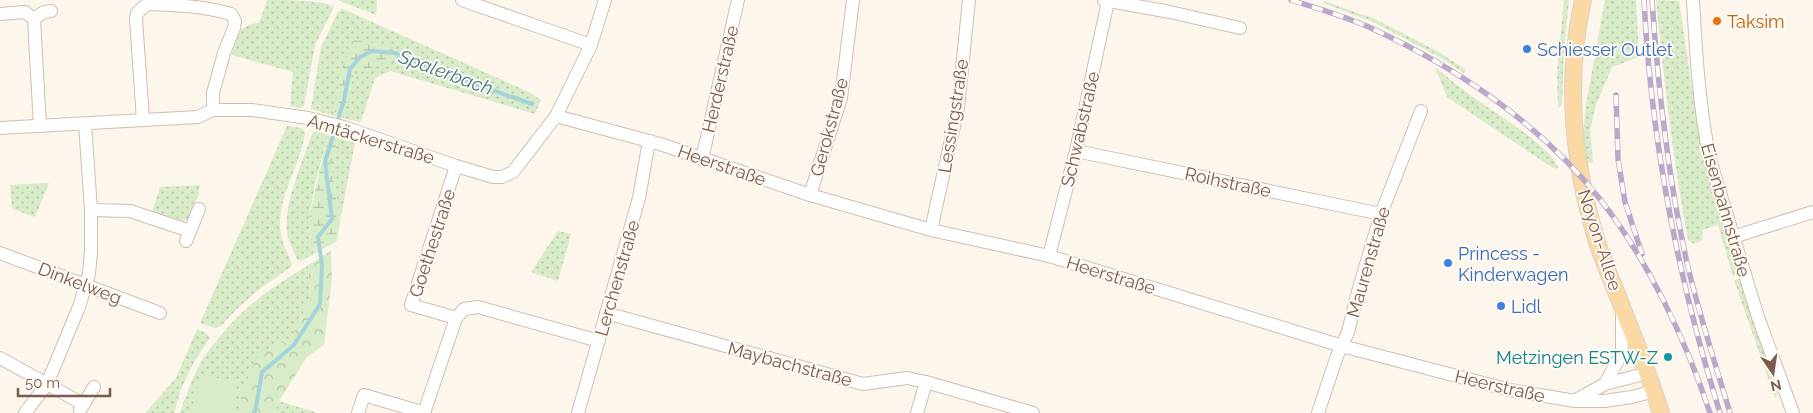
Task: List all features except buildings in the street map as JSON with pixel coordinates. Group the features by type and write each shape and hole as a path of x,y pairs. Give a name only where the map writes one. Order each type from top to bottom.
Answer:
{"main road":[{"name":"Noyon-Allee","path":"1583,0 1574,60 1573,108 1578,166 1592,228 1648,373 1661,413"}],"street":[{"path":"462,0 591,45"},
{"name":"Amtäckerstraße","path":"0,128 198,117 213,110 252,110 308,118 331,124 456,166 492,177 502,177 513,172 556,116 591,45 605,0"},
{"name":"Herderstraße","path":"702,159 738,0"},
{"name":"Gerokstraße","path":"810,195 840,98 853,0"},
{"name":"Lessingstraße","path":"931,230 958,108 969,0"},
{"path":"1104,0 1240,28"},
{"name":"Schwabstraße","path":"1049,256 1076,151 1108,0"},
{"name":"Eisenbahnstraße","path":"1693,0 1696,57 1704,133 1710,160 1760,324 1793,413"},
{"path":"143,120 136,19 137,13 148,4 183,5 212,9 230,14 235,21 213,92 213,110"},
{"path":"34,19 44,12 51,11"},
{"path":"0,14 24,12 34,19"},
{"path":"34,19 40,126"},
{"name":"Maurenstraße","path":"1318,413 1337,356 1348,332 1381,214 1421,111"},
{"path":"556,116 649,141"},
{"path":"24,413 46,384 87,284 91,251 91,210 85,124"},
{"name":"Heerstraße","path":"649,141 810,195 931,230 1049,256 1342,346 1510,390 1575,401 1604,401 1632,397 1654,390"},
{"name":"Lerchenstraße","path":"578,413 639,198 649,141"},
{"name":"Roihstraße","path":"1076,151 1381,214"},
{"name":"Goethestraße","path":"456,166 411,305 456,318"},
{"path":"91,210 130,211 188,236 199,209"},
{"path":"1733,237 1813,212"},
{"name":"Dinkelweg","path":"0,253 87,284 160,313"},
{"path":"358,413 364,395 425,413 456,318 464,308 478,307 599,341"},
{"path":"1605,384 1622,353 1622,307"},
{"name":"Maybachstraße","path":"606,313 863,384 907,378 1033,413"},
{"path":"0,358 82,407 94,387"},
{"path":"1575,401 1605,384 1648,373"},
{"path":"917,413 926,382"}],"green space":[{"path":"267,0 313,2 334,7 315,45 304,106 301,108 290,106 293,72 232,55 237,37 242,29 259,23"},
{"path":"338,0 377,0 376,15 340,1"},
{"path":"1564,0 1569,0 1564,50 1562,101 1558,108 1557,72"},
{"path":"1605,0 1636,0 1639,57 1612,67 1596,105 1590,130 1593,162 1586,163 1583,137 1586,105"},
{"path":"1656,0 1679,1 1703,161 1739,274 1733,276 1718,225 1702,230 1703,240 1694,244 1688,240 1669,120"},
{"path":"1324,1 1375,19 1439,52 1466,70 1464,73 1436,55 1373,22 1323,3"},
{"path":"343,9 531,93 541,100 535,114 390,71 375,78 361,122 343,118 354,75 394,58 342,69 334,116 311,109 321,47 338,12"},
{"path":"354,40 392,45 394,58 354,75 343,118 334,116 342,69"},
{"path":"1435,67 1531,138 1553,158 1558,167 1556,169 1553,168 1447,97"},
{"path":"287,126 301,128 305,132 281,211 282,239 292,264 291,267 261,288 221,326 215,328 200,323"},
{"path":"316,131 328,135 315,184 309,217 314,254 301,261 297,259 288,237 288,213 290,199 299,171 312,134"},
{"path":"328,135 338,138 331,163 340,221 337,241 314,254 309,217"},
{"path":"338,138 355,143 340,221 331,163"},
{"path":"49,183 35,217 12,209 10,185"},
{"path":"200,185 199,193 189,219 180,222 152,213 160,187"},
{"path":"558,231 571,234 558,281 531,272"},
{"path":"331,251 332,278 324,345 307,357 279,401 274,413 241,413 241,391 259,353 291,339 310,299 308,265"},
{"path":"308,265 310,299 291,339 259,354 241,391 241,413 180,413 188,389 199,366 219,338 255,302"},
{"path":"1739,279 1778,393 1775,398 1734,280"},
{"path":"197,329 206,333 210,338 194,362 181,389 174,413 145,413 176,378"},
{"path":"200,375 237,381 235,413 191,413"},
{"path":"279,401 318,413 274,413"}],"waterway":[{"name":"Spalerbach","path":"255,413 262,372 294,345 320,304 322,265 318,237 332,219 325,162 344,100 350,69 360,57 372,51 395,53 435,70 532,104"}],"railway":[{"path":"1291,0 1333,13 1405,44 1467,80 1551,146 1576,171 1617,221 1649,273 1677,329 1710,413"},
{"path":"1644,0 1653,105 1669,209 1691,312 1720,413"},
{"path":"1652,0 1657,66 1680,231 1707,338 1730,413"},
{"path":"1616,95 1618,159 1625,202 1642,254"}],"place":[{"name":"Taksim","path":"1717,21"},
{"name":"Schiesser Outlet","path":"1527,49"},
{"name":"Princess - Kinderwagen","path":"1448,263"},
{"name":"Lidl","path":"1501,306"},
{"name":"Metzingen ESTW-Z","path":"1668,357"}]}
